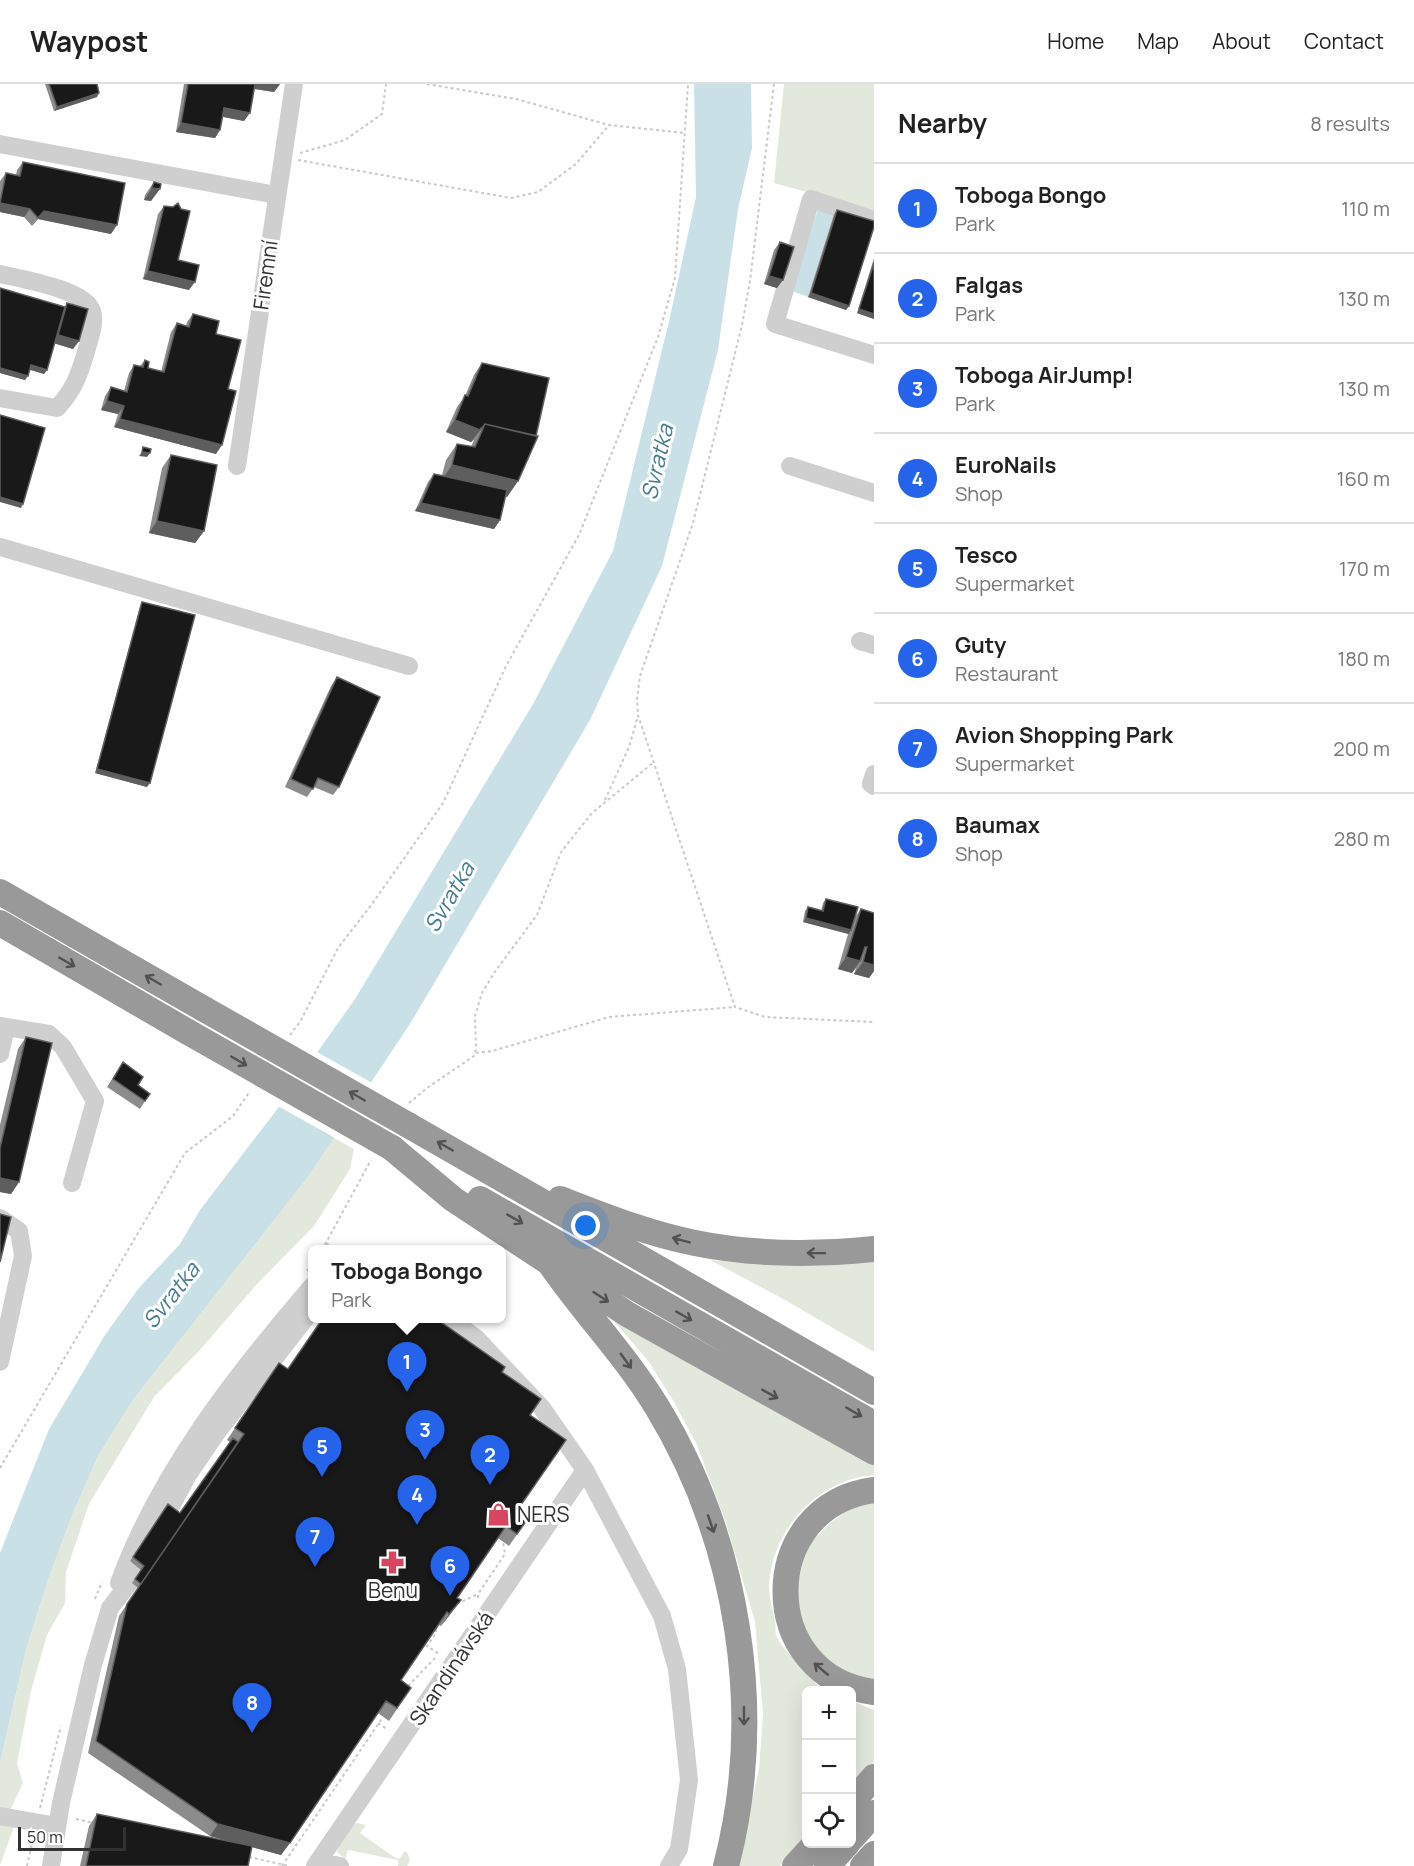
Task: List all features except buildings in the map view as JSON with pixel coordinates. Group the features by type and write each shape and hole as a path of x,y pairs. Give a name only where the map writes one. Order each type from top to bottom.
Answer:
{"highway":[{"path":"0,892 204,1009 408,1114 482,1168 874,1392"},
{"path":"0,923 188,1032 453,1198 627,1314 874,1452"},
{"path":"382,1154 874,1424"},
{"path":"482,1168 615,1220 695,1243 738,1250 785,1252 828,1253 874,1249"},
{"path":"551,1265 618,1350 658,1408 690,1470 716,1537 726,1571 737,1630 744,1713 741,1785 726,1866"},
{"path":"874,1490 857,1494 834,1504 812,1522 802,1533 789,1559 784,1587 785,1602 792,1629 806,1654 821,1670 839,1682 853,1688 874,1692"},
{"path":"856,1797 874,1777"},
{"path":"856,1833 874,1813"},
{"path":"795,1866 811,1848"},
{"path":"827,1866 843,1848"},
{"path":"863,1866 874,1854"}],"street":[{"name":"Firemní","path":"237,466 294,84"},
{"path":"0,144 276,195"},
{"path":"874,220 811,199 775,324 874,355"},
{"path":"0,274 65,291 82,299 92,309 93,326 77,381 57,408 0,398"},
{"path":"790,466 874,493"},
{"path":"0,547 409,666"},
{"path":"874,774 871,784 874,786"},
{"path":"0,1054 3,1026 49,1034 63,1047 95,1101 72,1183"},
{"path":"0,1218 19,1231 22,1256 0,1362"},
{"path":"51,1866 71,1757 92,1715 106,1653 103,1630 126,1564 145,1523 195,1436 249,1362 308,1291"},
{"path":"110,1608 130,1582 188,1475 218,1431 308,1315"},
{"path":"456,1323 476,1338 542,1408 585,1470 662,1616 677,1669 689,1780 679,1849 669,1866"},
{"name":"Skandinávská","path":"317,1864 585,1470"},
{"path":"8,1818 36,1823 58,1821"},
{"path":"317,1864 340,1866"}],"path":[{"path":"283,157 345,140 382,114 386,84"},
{"path":"427,84 516,99 609,125 685,133"},
{"path":"286,1040 300,1022 338,948 443,803 506,666 579,535 658,337 675,278 688,84"},
{"path":"735,1007 639,715 638,699 640,676 693,523 742,325 750,281 774,84"},
{"path":"283,157 511,198 538,192 576,164 609,125"},
{"path":"605,800 629,747 639,715"},
{"path":"476,1053 475,1016 482,993 537,915 561,852 583,823 605,800 654,762"},
{"path":"408,1114 427,1088 469,1061 476,1053 492,1051 609,1017 735,1007 765,1017 874,1022"},
{"path":"0,1468 185,1153 233,1116 253,1088"},
{"path":"329,1245 326,1243 382,1154"},
{"path":"451,1606 478,1594"},
{"path":"436,1629 436,1633 427,1646 439,1654"},
{"path":"282,1865 383,1717"},
{"path":"318,1801 323,1804"},
{"path":"58,1821 103,1825"},
{"path":"27,1866 36,1823"},
{"path":"249,1857 289,1866"}],"shaded area":[{"path":"784,84 874,84 874,211 774,183"},
{"path":"334,1138 354,1149 350,1169 314,1226 257,1284 200,1350 154,1397 89,1504 66,1572 65,1603 47,1635 31,1691 17,1763 23,1783 10,1811 0,1809 0,1763 26,1650 48,1580 73,1513 98,1456 133,1400 308,1177"},
{"path":"710,1260 792,1264 874,1261 874,1352 785,1300"},
{"path":"601,1306 874,1464 874,1475 855,1478 836,1485 805,1508 792,1522 774,1557 769,1588 776,1635 818,1686 802,1686 802,1841 780,1866 738,1866 759,1769 763,1714 755,1622 725,1520 697,1445 649,1362"},
{"path":"874,1499 874,1679 851,1675 819,1655 805,1635 795,1600 803,1561 811,1542 830,1523 855,1505"},
{"path":"856,1703 874,1710 874,1762 856,1782"},
{"path":"357,1823 366,1825 360,1833 394,1857 399,1859 405,1851 409,1858 407,1866 398,1866 398,1860 348,1850 345,1859 337,1852 338,1847"},
{"path":"0,1824 14,1827 0,1865"}],"water":[{"name":"Svratka","path":"694,84 751,84 752,148 738,209 718,350 662,566 590,720 410,1024 308,1177 133,1400 98,1456 73,1513 48,1580 26,1650 0,1763 0,1553 49,1429 105,1335 138,1289 180,1244 200,1210 275,1112 355,999 533,704 613,551 670,317 696,197"},
{"path":"818,209 834,214 808,297 792,291"}],"pier":[{"path":"315,1051 374,1084 337,1139 276,1105"}],"place":[{"name":"Toboga Bongo","path":"407,1392"},
{"name":"Toboga AirJump!","path":"425,1460"},
{"name":"Tesco","path":"322,1477"},
{"name":"Falgas","path":"490,1485"},
{"name":"NERS","path":"499,1514"},
{"name":"EuroNails","path":"417,1525"},
{"name":"Benu","path":"393,1562"},
{"name":"Avion Shopping Park","path":"315,1567"},
{"name":"Guty","path":"450,1596"},
{"name":"Baumax","path":"252,1733"}]}
